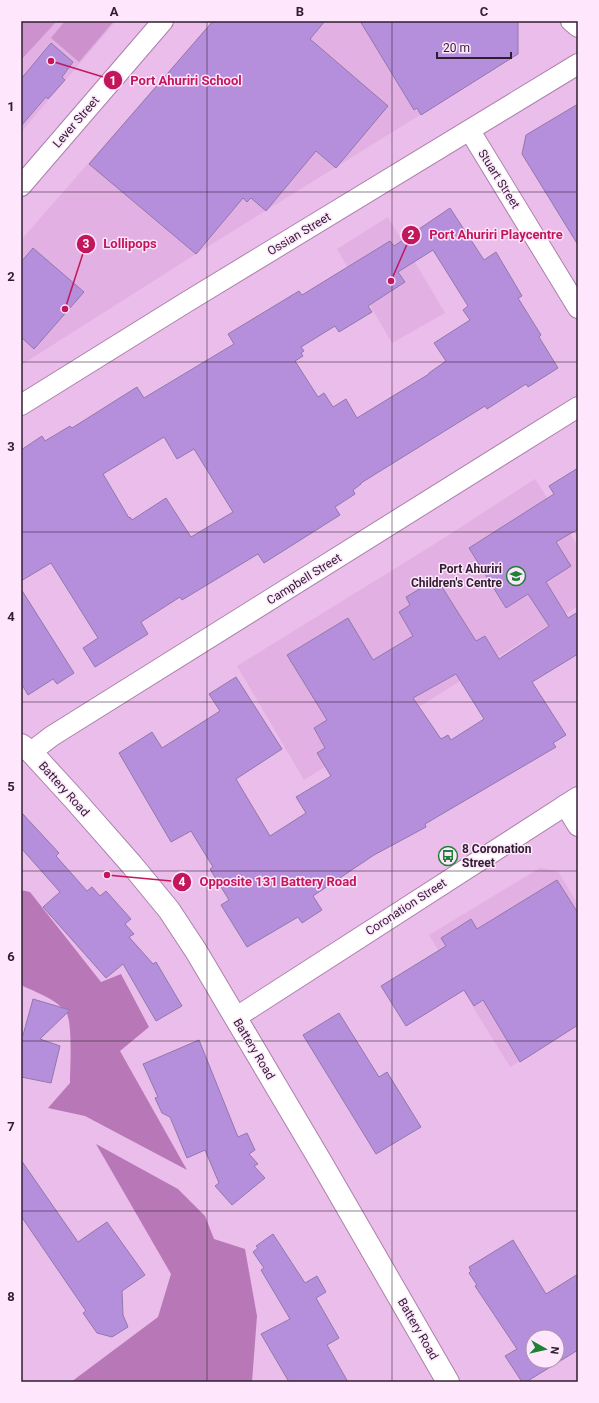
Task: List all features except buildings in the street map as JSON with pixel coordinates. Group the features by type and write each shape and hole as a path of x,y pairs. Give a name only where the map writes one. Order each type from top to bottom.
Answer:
{"street":[{"name":"Lever Street","path":"21,186 163,21"},
{"path":"571,21 578,27"},
{"name":"Ossian Street","path":"21,405 185,303 578,64"},
{"name":"Stuart Street","path":"470,131 578,308"},
{"name":"Campbell Street","path":"26,748 52,736 578,407"},
{"name":"Battery Road","path":"26,748 132,865 169,910 196,951 321,1162 448,1382"},
{"path":"571,801 578,826"},
{"name":"Coronation Street","path":"235,1018 571,801"}],"shaded area":[{"path":"21,21 116,21 21,132"},
{"path":"21,21 57,21 21,60"},
{"path":"65,21 114,21 79,62 51,38"},
{"path":"213,21 515,21 518,24 518,54 196,254 21,365 21,240"},
{"path":"388,217 445,313 392,343 337,249"},
{"path":"535,479 578,546 578,606 304,780 237,666 433,545"},
{"path":"540,868 558,871 578,905 578,1025 510,1067 429,935"},
{"path":"21,890 30,892 101,982 121,974 149,1027 120,1051 187,1170 85,1116 48,1108 70,1083 70,1026 66,1012 62,1007 45,996 21,985"},
{"path":"96,1144 178,1189 205,1216 214,1239 245,1249 257,1316 252,1382 71,1382 158,1317 171,1274"}],"place":[{"name":"Port Ahuriri School","path":"51,61"},
{"name":"Port Ahuriri Playcentre","path":"391,281"},
{"name":"Lollipops","path":"65,309"},
{"name":"Port Ahuriri Children's Centre","path":"516,576"},
{"name":"8 Coronation Street","path":"448,856"},
{"name":"Opposite 131 Battery Road","path":"107,875"}]}
